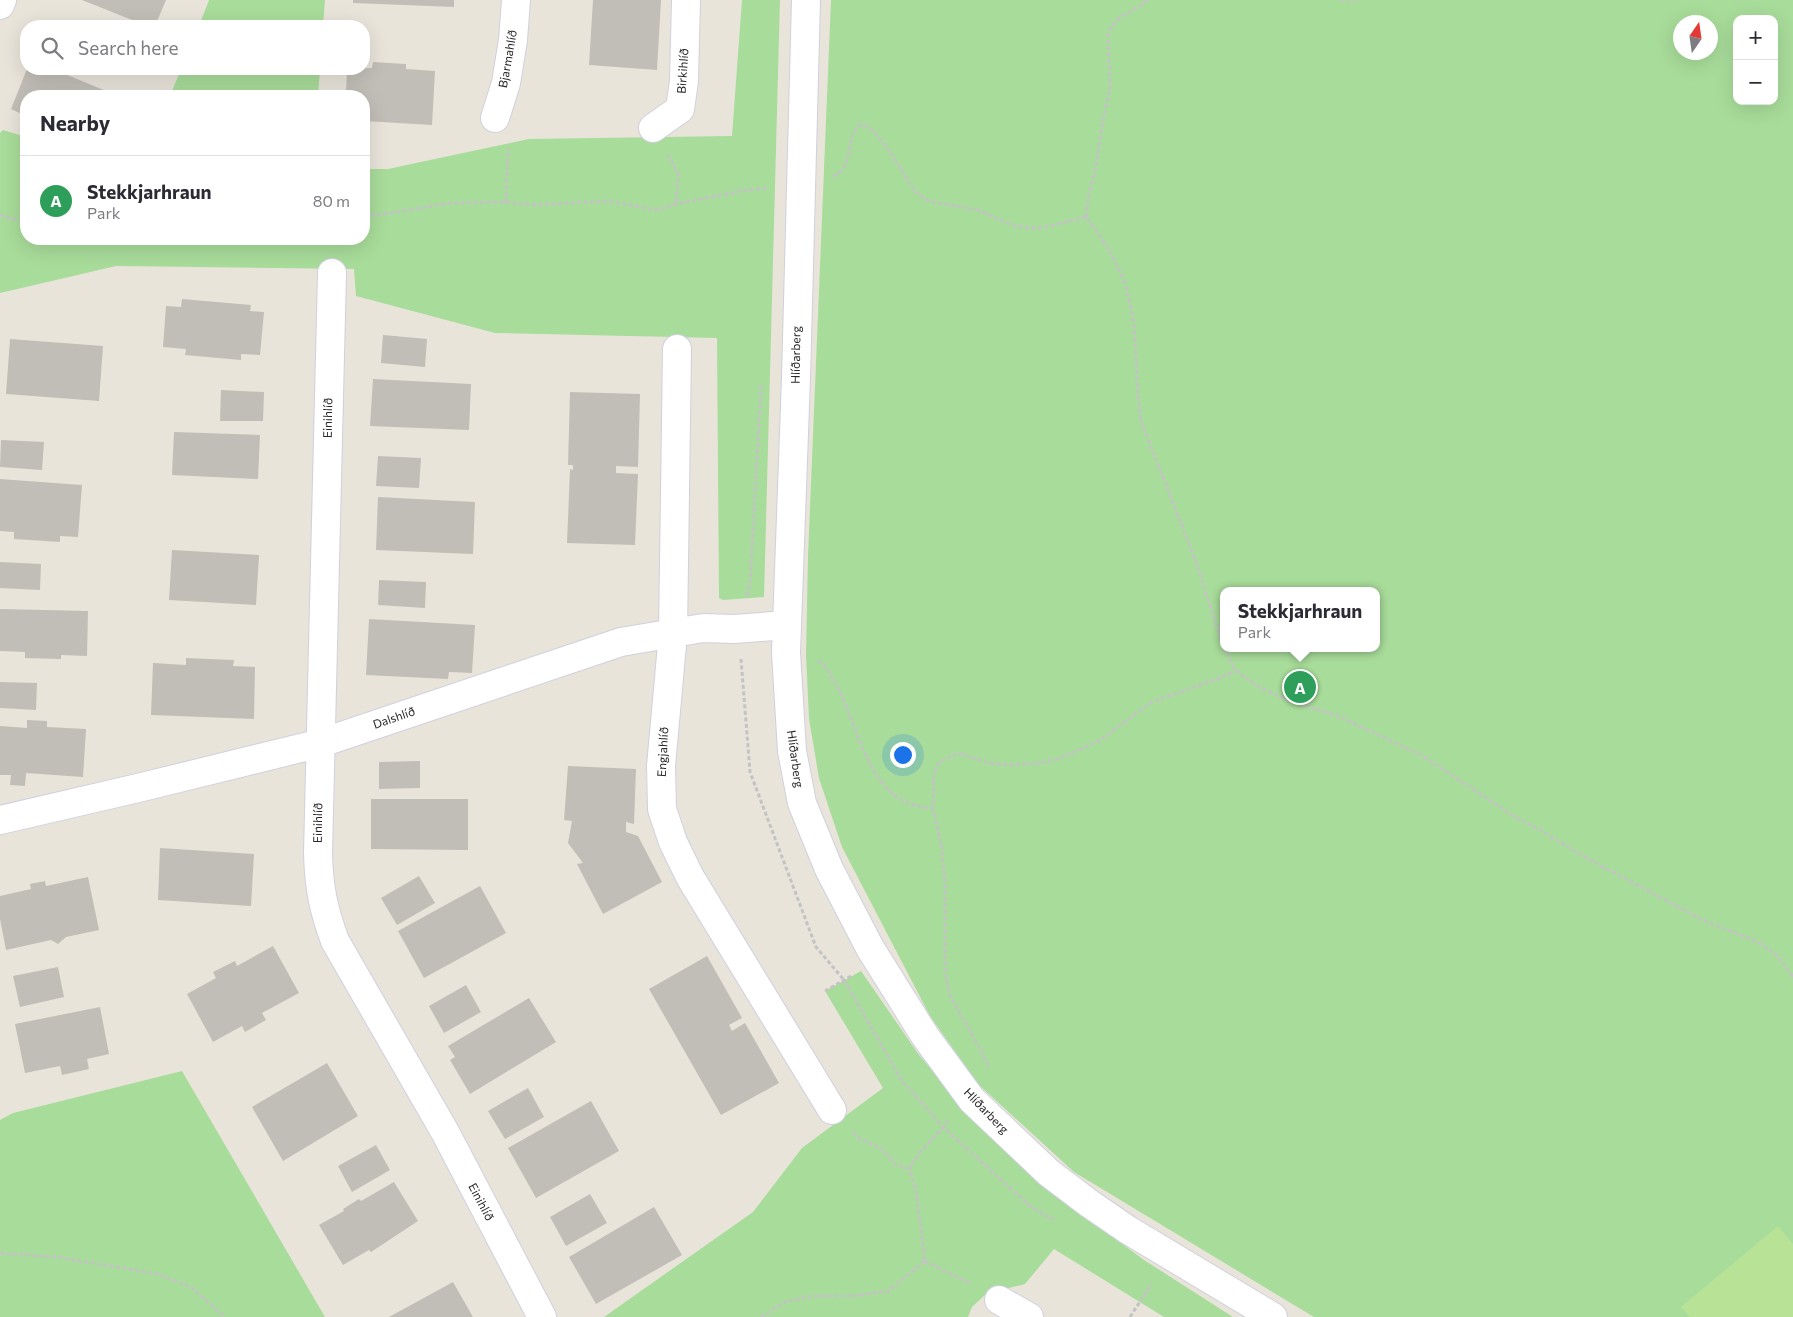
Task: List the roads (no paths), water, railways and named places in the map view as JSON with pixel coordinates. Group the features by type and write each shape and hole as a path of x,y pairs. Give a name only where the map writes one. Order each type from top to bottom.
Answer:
{"street":[{"path":"0,5 2,0"},
{"name":"Bjarmahlíð","path":"495,118 506,83 513,40 516,0"},
{"name":"Birkihlíð","path":"653,128 680,109 684,81 686,0"},
{"name":"Hlíðarberg","path":"806,0 796,378 786,653 792,751 802,803 829,869 870,948 925,1036 972,1100 1049,1173 1090,1204 1128,1230 1273,1317"},
{"name":"Einihlíð","path":"332,273 318,879 324,909 335,941 445,1132 542,1317"},
{"name":"Engjahlíð","path":"677,350 673,634 661,766 662,808 673,842 690,877 832,1110"},
{"name":"Dalshlíð","path":"0,820 320,743 622,642 703,628 787,625"},
{"path":"999,1300 1029,1317"}],"place":[{"name":"Stekkjarhraun","path":"1300,687"}]}
